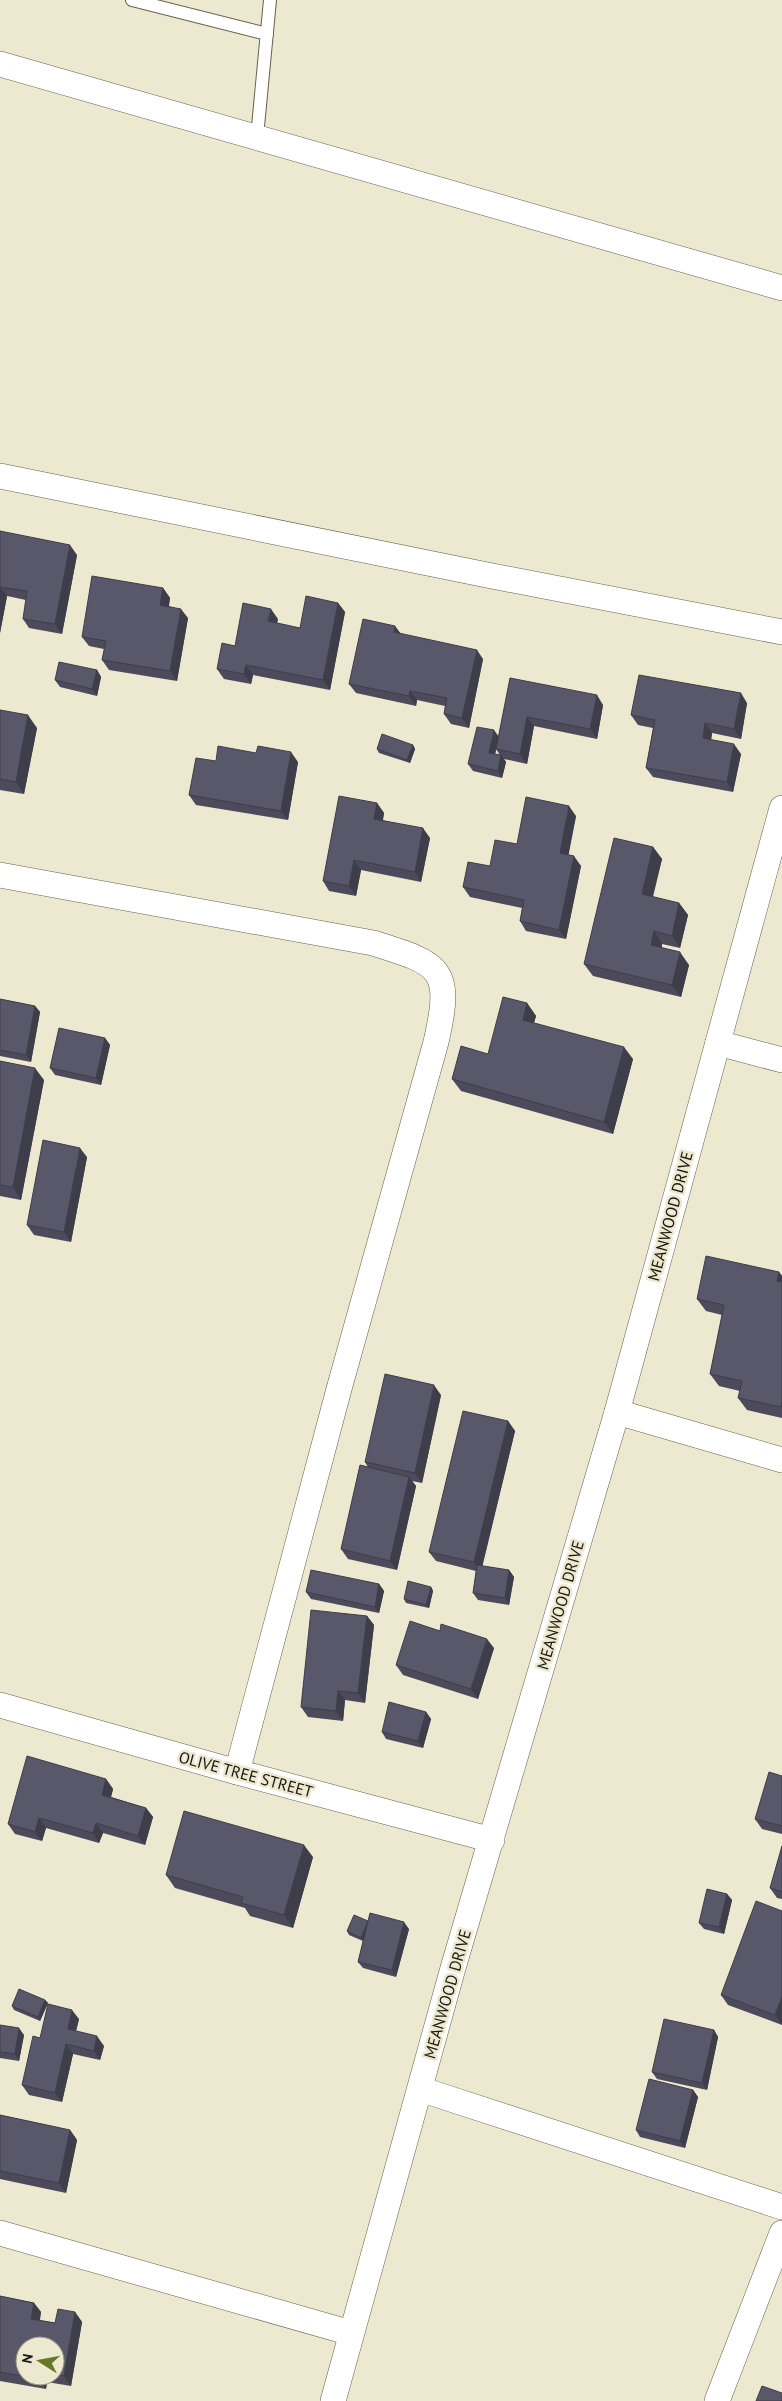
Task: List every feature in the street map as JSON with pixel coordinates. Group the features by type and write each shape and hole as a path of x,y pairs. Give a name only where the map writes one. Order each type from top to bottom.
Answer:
{"street":[{"path":"0,64 782,288"},
{"path":"0,476 458,570 782,632"},
{"name":"MEANWOOD DRIVE","path":"333,2401 453,1968 617,1412 782,808"},
{"path":"0,875 373,943 415,956 437,970 444,992 436,1042 338,1389 237,1772"},
{"path":"718,1043 782,1060"},
{"path":"617,1412 782,1460"},
{"name":"OLIVE TREE STREET","path":"0,1705 237,1772 492,1840"},
{"path":"420,2089 782,2206"},
{"path":"0,2233 351,2333"},
{"path":"718,2401 782,2233"}],"lane":[{"path":"132,0 267,34"},
{"path":"257,137 270,0"}],"building":[{"path":"0,531 70,545 55,624 23,619 27,591 0,587"},
{"path":"92,576 163,588 160,605 181,609 170,671 102,660 106,641 82,637"},
{"path":"306,596 338,603 323,680 246,665 244,674 217,669 222,643 235,646 243,603 271,609 268,621 300,628"},
{"path":"363,619 395,626 394,632 477,650 462,718 444,714 447,698 410,691 409,696 349,684"},
{"path":"59,662 97,670 92,689 55,680"},
{"path":"639,675 741,693 734,729 705,723 703,738 734,744 727,782 646,768 655,720 631,715"},
{"path":"510,678 597,695 590,729 527,717 520,754 496,749"},
{"path":"0,710 28,715 16,782 0,779"},
{"path":"477,727 494,730 489,753 501,755 498,771 468,764"},
{"path":"382,734 413,745 407,760 377,749"},
{"path":"218,746 256,753 258,746 291,752 281,811 189,795 196,758 216,761"},
{"path":"339,796 377,803 374,819 423,828 415,872 354,860 349,886 323,881"},
{"path":"526,797 569,806 560,853 574,856 559,930 520,921 524,900 463,887 468,862 490,866 495,840 517,844"},
{"path":"614,838 653,847 642,894 679,903 672,936 654,931 651,945 680,952 672,985 584,964"},
{"path":"503,997 527,1003 523,1020 624,1047 604,1122 452,1079 461,1046 488,1054"},
{"path":"0,999 35,1006 26,1055 0,1050"},
{"path":"59,1028 105,1038 96,1078 50,1068"},
{"path":"0,1061 35,1068 13,1187 0,1185"},
{"path":"43,1140 80,1148 64,1232 27,1225"},
{"path":"706,1256 779,1272 777,1281 782,1282 781,1407 738,1398 742,1381 710,1374 724,1305 697,1299"},
{"path":"385,1374 434,1385 415,1473 365,1462"},
{"path":"463,1411 508,1421 474,1562 429,1552"},
{"path":"360,1465 409,1477 390,1561 341,1549"},
{"path":"477,1565 509,1570 505,1598 473,1593"},
{"path":"311,1570 379,1584 375,1607 306,1592"},
{"path":"408,1581 431,1587 426,1605 404,1599"},
{"path":"311,1610 367,1616 358,1693 338,1691 336,1711 301,1707"},
{"path":"410,1621 440,1631 441,1624 487,1639 471,1689 396,1665"},
{"path":"389,1702 426,1712 418,1741 382,1732"},
{"path":"27,1756 106,1779 102,1795 146,1808 138,1836 96,1823 93,1833 39,1818 35,1832 8,1824"},
{"path":"769,1772 782,1776 782,1826 755,1819"},
{"path":"184,1811 304,1845 284,1915 241,1903 243,1897 166,1875"},
{"path":"782,1846 782,1892 770,1888"},
{"path":"707,1889 727,1894 719,1927 699,1923"},
{"path":"756,1901 782,1911 782,1997 775,2015 721,1995"},
{"path":"370,1913 404,1922 392,1970 358,1962"},
{"path":"354,1915 368,1921 361,1938 347,1931"},
{"path":"19,1989 45,2000 38,2017 12,2006"},
{"path":"48,2004 72,2010 68,2029 97,2036 94,2051 66,2044 55,2093 22,2085 33,2036 40,2038"},
{"path":"664,2019 714,2030 702,2083 652,2072"},
{"path":"0,2025 19,2028 15,2054 0,2052"},
{"path":"649,2079 693,2090 680,2141 636,2130"},
{"path":"0,2115 70,2130 59,2183 0,2171"},
{"path":"0,2296 34,2303 31,2319 55,2323 58,2309 75,2312 65,2370 65,2336 15,2336 15,2375 0,2372"},
{"path":"762,2386 782,2393 782,2401 756,2401"}]}
